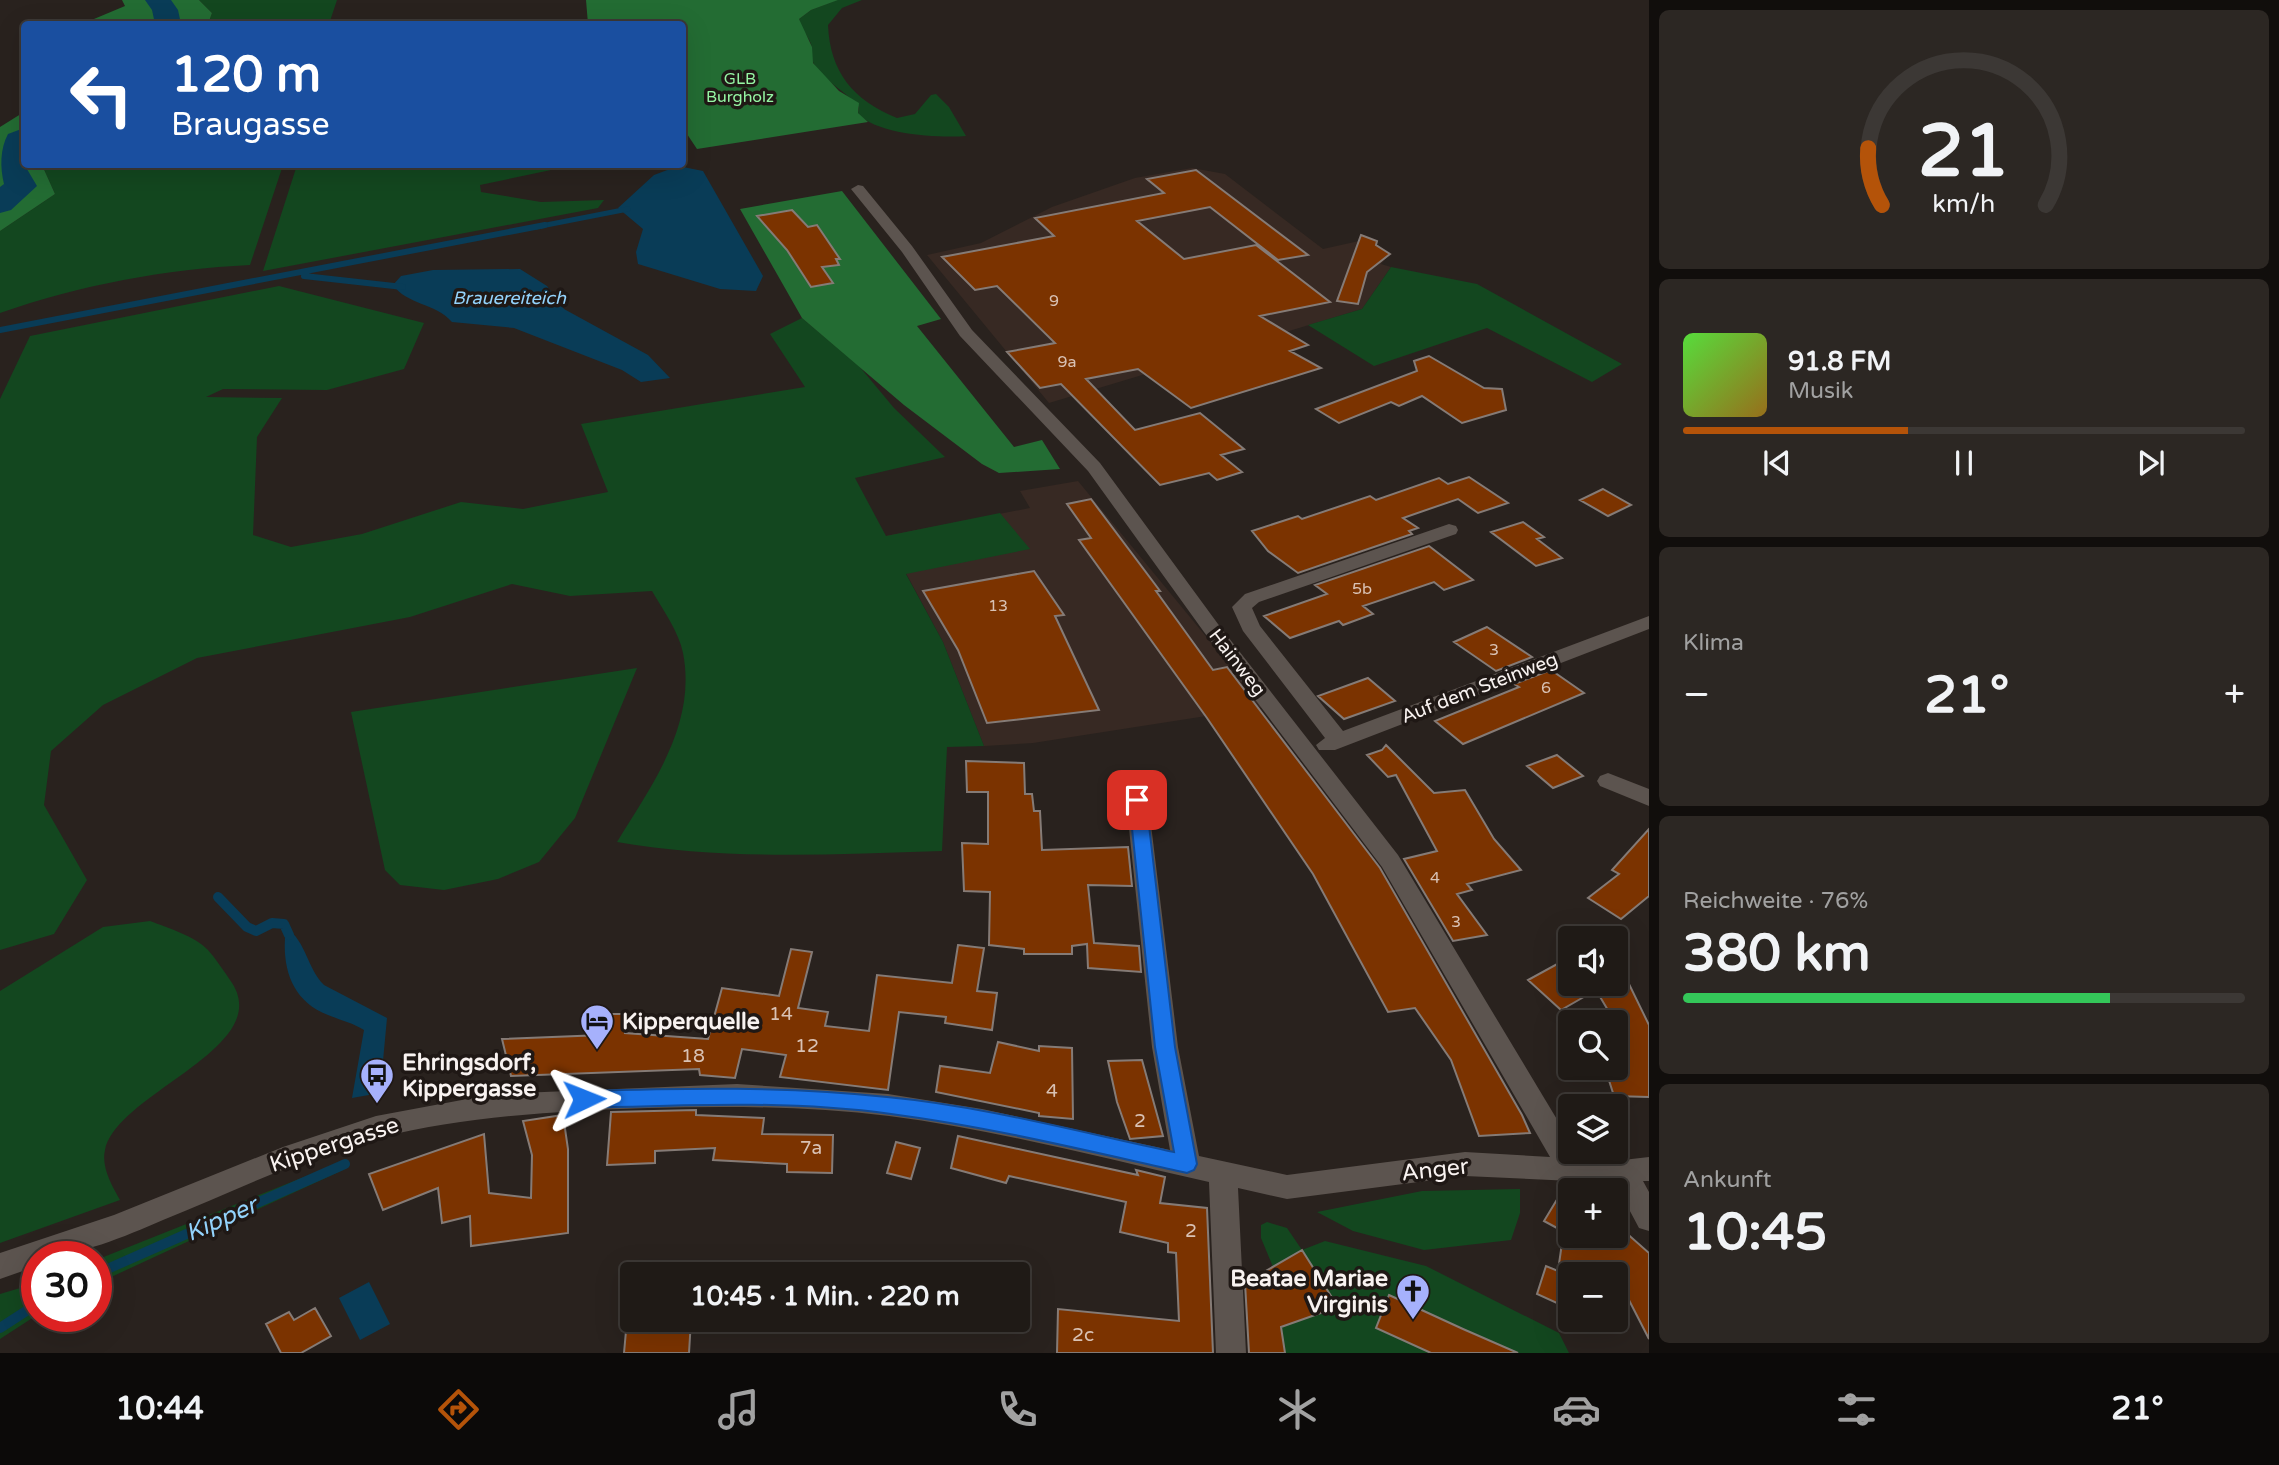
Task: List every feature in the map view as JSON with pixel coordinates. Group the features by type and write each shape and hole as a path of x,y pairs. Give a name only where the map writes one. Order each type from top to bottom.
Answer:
{"street":[{"name":"Hainweg","path":"858,189 907,249 966,333 1094,467 1211,628 1309,752 1390,861 1571,1168"},
{"name":"Hainweg","path":"1339,740 1250,626 1242,607 1252,598 1449,530"},
{"name":"Auf dem Steinweg","path":"1309,752 1649,622"},
{"path":"1608,781 1649,798"},
{"path":"1137,800 1165,1047 1187,1164"},
{"name":"Kippergasse","path":"0,1266 121,1225 293,1154 376,1127 494,1105 737,1095 888,1105 982,1120 1223,1173"},
{"name":"Anger","path":"1223,1173 1287,1187 1465,1164 1636,1171"},
{"path":"1636,1171 1649,1219"},
{"path":"1223,1173 1231,1353"}],"shaded area":[{"path":"1192,168 1225,174 1323,249 1368,239 1390,254 1381,264 1391,267 1362,309 1049,403 927,255 981,243 1052,207 1135,178"},
{"path":"1078,481 1264,707 1033,743 984,746 943,642 886,536 1030,508 1020,491"}],"green space":[{"path":"122,0 199,0 212,13 209,21 89,21 125,6"},
{"path":"199,0 337,0 330,21 209,21 212,13"},
{"name":"GLB Burgholz","path":"586,0 838,0 811,10 799,19 812,47 813,63 839,91 859,103 858,113 868,122 697,149 686,132 686,21 588,21"},
{"path":"837,0 862,0 842,8 828,25 833,57 856,93 881,111 897,118 915,114 931,95 936,94 949,107 966,136 909,134 878,126 858,113 859,107 816,67 811,58 811,44 799,19 811,10"},
{"path":"21,114 21,168 43,168 55,194 0,231 0,127"},
{"path":"43,168 282,168 250,265 187,270 124,280 61,294 0,313 0,231 55,194"},
{"path":"296,168 561,168 480,185 481,192 541,202 604,200 598,208 263,271"},
{"path":"842,191 941,319 917,326 1014,447 1042,440 1060,469 999,473 982,464 904,405 802,318 740,209"},
{"path":"1391,267 1477,284 1622,364 1592,382 1487,328 1374,366 1308,325 1362,309"},
{"path":"279,286 424,323 404,369 327,390 223,389 206,397 282,398 257,437 253,535 291,547 362,534 461,502 523,509 608,492 581,424 805,387 770,334 802,318 859,366 894,408 945,457 855,478 886,536 1000,513 1030,549 906,574 943,642 984,746 947,747 942,851 739,854 617,842 657,776 677,729 684,704 686,679 678,637 652,591 570,596 512,584 410,617 197,658 103,705 51,751 44,805 87,880 54,934 0,950 0,399 30,336"},
{"path":"637,668 575,818 539,862 498,879 444,890 400,885 385,870 351,712"},
{"path":"150,921 196,941 214,957 230,980 239,1004 233,1027 215,1048 136,1108 116,1129 104,1156 108,1176 120,1200 0,1243 0,991 103,927"},
{"path":"344,1161 345,1169 112,1277 112,1254"},
{"path":"1520,1189 1520,1213 1511,1240 1424,1250 1353,1231 1317,1212 1422,1191"},
{"path":"1267,1222 1287,1228 1302,1250 1325,1241 1426,1266 1559,1333 1569,1353 1518,1353 1389,1295 1377,1329 1431,1353 1285,1353 1276,1289 1265,1273 1273,1267 1261,1238 1261,1225","holes":["1302,1250 1338,1307 1306,1318"]},
{"path":"21,1288 21,1325 0,1339 0,1294"}],"water":[{"path":"673,168 703,171 763,276 756,291 720,289 638,264 636,252 643,229 618,208 654,175"},
{"name":"Brauereiteich","path":"520,269 547,286 564,309 648,355 670,378 641,382 622,370 514,328 452,322 438,311 406,297 393,285 401,276 433,270"},
{"path":"286,927 298,940 324,985 387,1018 380,1093 352,1098 364,1030 315,1008 297,991 287,968"},
{"path":"369,1282 390,1324 360,1340 339,1298"}],"building":[{"path":"1196,170 1308,255 1278,260 1210,207 1137,221 1184,259 1256,245 1330,302 1260,316 1308,345 1290,351 1321,368 1191,408 1138,369 1086,379 1135,430 1200,413 1244,449 1221,455 1242,472 1217,480 1209,473 1160,485 1061,384 1040,388 1007,352 1055,343 997,286 975,290 942,257 1054,236 1035,218 1164,193 1147,179"},
{"path":"792,210 808,227 817,225 840,259 836,259 839,265 822,267 833,283 811,287 787,250 757,216"},
{"path":"1361,235 1377,241 1376,245 1390,254 1367,272 1358,304 1337,301"},
{"path":"1429,356 1484,388 1502,389 1506,410 1462,423 1422,396 1399,406 1391,402 1339,423 1316,409 1417,371 1414,361"},
{"path":"1469,477 1508,503 1478,513 1458,499 1403,518 1418,528 1409,531 1412,534 1298,573 1268,551 1252,531 1298,516 1302,519 1370,496 1376,500 1439,478 1448,484"},
{"path":"1603,489 1631,505 1608,516 1580,500"},
{"path":"1091,499 1160,591 1156,591 1213,670 1227,667 1380,868 1530,1133 1479,1136 1451,1060 1415,1008 1388,1012 1313,874 1207,718 1079,540 1091,538 1067,504"},
{"path":"1523,522 1544,537 1537,539 1562,558 1536,566 1491,532"},
{"path":"1429,546 1473,580 1444,590 1434,582 1363,606 1373,614 1343,625 1339,621 1290,638 1264,616 1327,594 1315,585"},
{"path":"1034,571 1064,615 1055,616 1099,710 987,723 958,650 923,591"},
{"path":"1487,627 1532,657 1496,671 1454,642"},
{"path":"1551,670 1584,693 1463,744 1435,721 1519,687 1514,684"},
{"path":"1368,678 1395,701 1344,719 1318,696"},
{"path":"1386,745 1434,793 1465,790 1494,839 1521,870 1467,884 1472,890 1457,894 1487,935 1453,941 1404,859 1437,851 1396,775 1388,777 1367,755 1382,750"},
{"path":"1557,755 1583,776 1553,788 1527,766"},
{"path":"966,761 1024,763 1025,794 1032,794 1034,811 1040,811 1042,850 1128,847 1132,886 1088,885 1094,943 1139,946 1141,972 1088,968 1087,944 1072,946 1072,954 1024,954 1024,949 989,945 990,892 964,891 962,843 988,844 988,792 967,792"},
{"path":"1649,829 1649,896 1621,919 1588,898 1619,874 1612,870"},
{"path":"958,945 984,948 977,991 997,993 992,1030 945,1023 946,1017 899,1012 888,1090 780,1077 786,1055 742,1049 735,1078 700,1075 699,1069 511,1076 502,1039 602,1035 604,1014 627,1014 625,1033 708,1039 722,988 779,996 791,949 812,952 798,1008 828,1012 825,1026 869,1031 877,975 952,983"},
{"path":"1558,964 1558,996 1586,996 1561,1010 1528,980"},
{"path":"1629,984 1649,1025 1649,1097 1613,1094 1609,1080 1628,1080 1628,1010 1608,1010 1600,996 1628,996"},
{"path":"998,1042 1039,1051 1039,1046 1072,1048 1073,1119 1039,1116 1039,1113 936,1092 940,1066 990,1073"},
{"path":"1142,1060 1163,1136 1130,1139 1117,1102 1108,1061"},
{"path":"696,1110 696,1115 764,1118 762,1134 833,1135 832,1173 787,1172 787,1164 713,1160 715,1148 655,1151 655,1163 607,1165 611,1112"},
{"path":"563,1115 568,1149 568,1233 471,1246 470,1216 442,1223 438,1188 383,1210 369,1174 484,1134 489,1193 531,1198 532,1155 523,1121"},
{"path":"958,1136 1138,1175 1136,1170 1165,1177 1160,1203 1207,1208 1213,1353 1057,1353 1058,1309 1179,1321 1176,1253 1168,1252 1168,1243 1120,1232 1126,1202 1009,1176 1006,1183 951,1168"},
{"path":"896,1142 920,1148 911,1179 887,1173"},
{"path":"1558,1198 1558,1229 1544,1221"},
{"path":"1628,1234 1649,1253 1649,1339 1628,1298 1628,1262 1559,1262 1561,1248 1628,1248"},
{"path":"1302,1250 1338,1307 1281,1327 1285,1353 1249,1353 1245,1283"},
{"path":"1546,1266 1558,1271 1558,1304 1537,1294"},
{"name":"Beatae Mariae Virginis","path":"1389,1295 1518,1353 1431,1353 1376,1328"},
{"path":"315,1308 331,1336 301,1353 281,1353 266,1324 289,1312 294,1320"},
{"path":"626,1332 690,1332 689,1353 624,1353"}],"waterway":[{"path":"158,0 165,10 167,21"},
{"path":"0,203 21,186 10,162 21,139"},
{"path":"536,227 628,209"},
{"path":"0,330 545,225"},
{"path":"304,276 403,287"},
{"name":"Kipper","path":"218,897 247,927 256,931 272,923 284,924 289,935"},
{"name":"Kipper","path":"112,1267 345,1164"},
{"name":"Kipper","path":"0,1328 21,1314"}],"place":[{"name":"Kipperquelle","path":"597,1051"},
{"name":"Ehringsdorf, Kippergasse","path":"377,1105"},
{"name":"Beatae Mariae Virginis","path":"1413,1321"}],"route":[{"path":"584,1099 737,1095 888,1105 982,1120 1187,1164 1165,1047 1137,800"}]}
